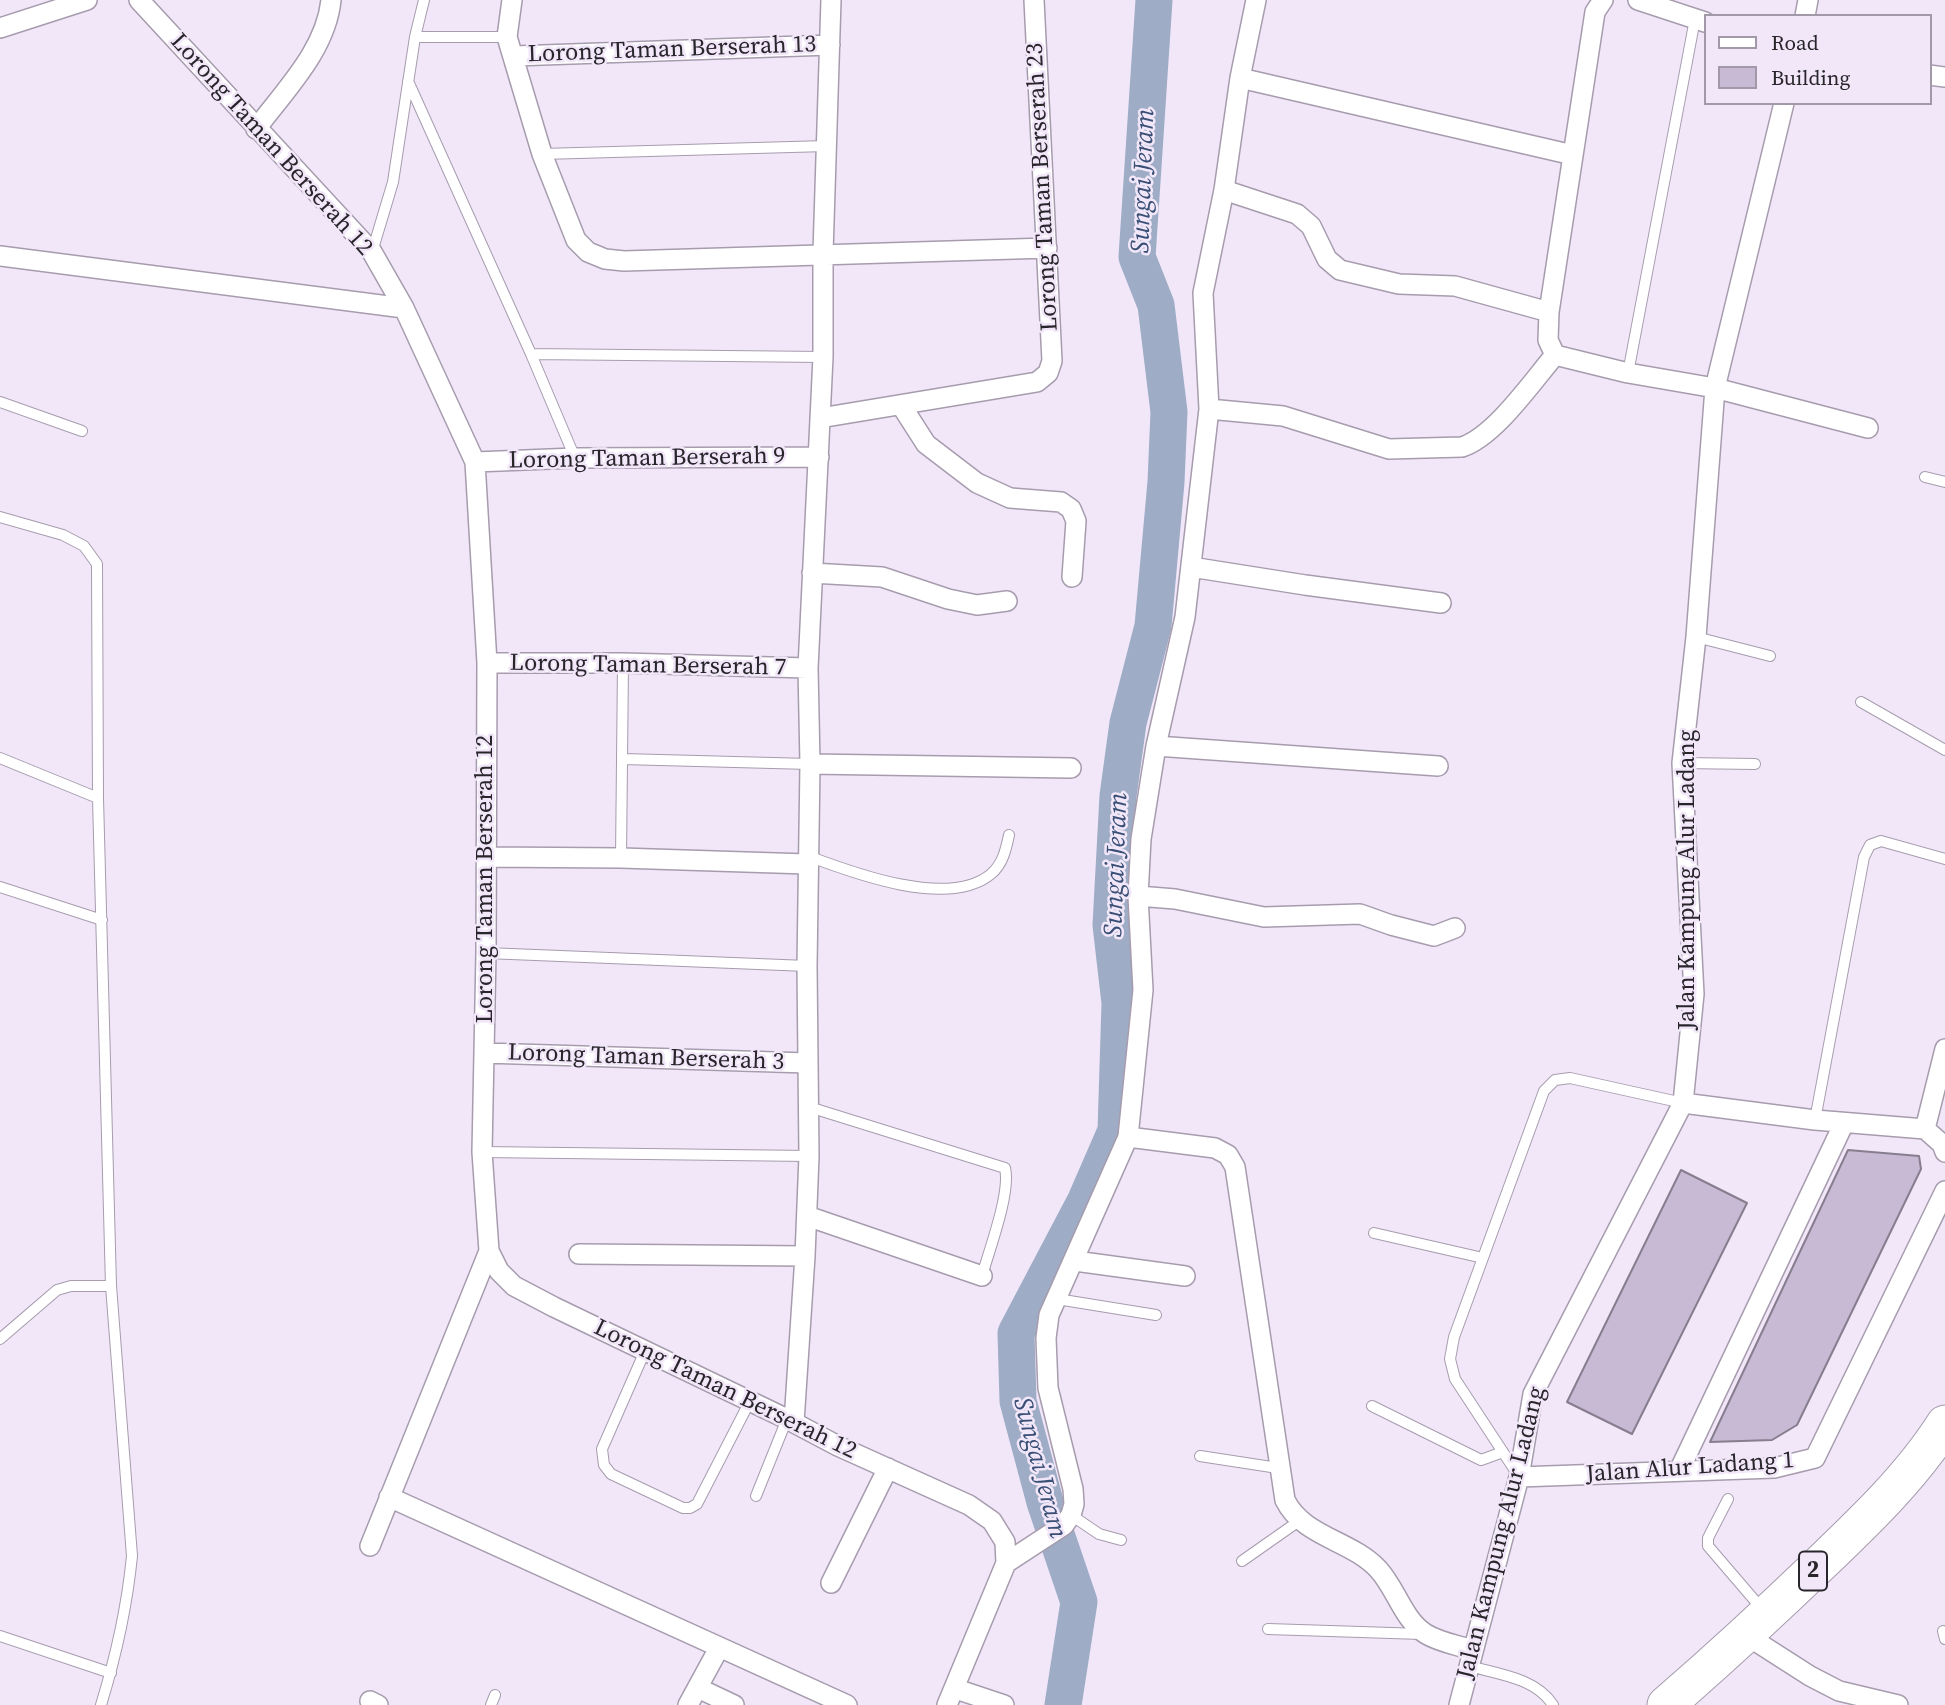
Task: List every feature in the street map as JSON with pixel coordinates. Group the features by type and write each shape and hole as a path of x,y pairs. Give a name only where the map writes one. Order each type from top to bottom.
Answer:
{"highway":[{"name":"2","path":"1666,1705 1756,1625 1865,1521 1931,1446 1945,1424"}],"street":[{"path":"0,28 87,0"},
{"name":"Lorong Taman Berserah 12","path":"139,0 372,252 404,308 475,462 487,663 482,1152 489,1251 499,1271 514,1286 838,1446 969,1505 992,1521 1006,1542 1006,1563"},
{"path":"256,129 314,51 323,31 331,0"},
{"path":"512,0 511,47 542,154 576,240 588,252 605,259 624,261 1048,248"},
{"path":"790,1420 805,1256 809,1156 808,668 823,357 823,253 831,0"},
{"name":"Lorong Taman Berserah 23","path":"901,405 1037,382 1048,373 1052,361 1034,0"},
{"path":"1004,1705 952,1697 1006,1563 1068,1520 1074,1503 1073,1489 1048,1388 1046,1338 1049,1315 1128,1137 1143,990 1138,896 1141,839 1157,746 1185,617 1209,410 1203,293 1224,190 1240,78 1256,0"},
{"path":"1555,355 1548,340 1549,312 1595,12 1603,0"},
{"path":"1639,0 1700,20"},
{"name":"Lorong Taman Berserah 13","path":"511,47 830,45"},
{"path":"1240,78 1573,155"},
{"name":"Jalan Kampung Alur Ladang","path":"1459,1705 1519,1477 1533,1394 1684,1103 1694,994 1682,764 1696,637 1715,387 1784,105"},
{"path":"1224,190 1297,214 1311,226 1327,259 1340,270 1399,284 1455,286 1549,312"},
{"path":"0,256 404,308"},
{"path":"1555,355 1628,373 1715,387 1868,428"},
{"path":"1209,410 1283,416 1389,449 1462,447 1490,430 1555,355"},
{"path":"820,418 901,405 926,444 977,484 1010,498 1060,502 1071,509 1076,521 1072,577"},
{"name":"Lorong Taman Berserah 9","path":"475,462 575,458 819,457"},
{"path":"1191,567 1441,603"},
{"path":"812,573 882,577 948,599 977,605 1007,601"},
{"name":"Lorong Taman Berserah 7","path":"487,663 623,663 808,668"},
{"path":"1157,746 1438,766"},
{"path":"810,764 1071,768"},
{"path":"486,857 807,860"},
{"path":"1138,896 1175,899 1264,916 1353,913 1434,936 1455,928"},
{"path":"1925,1129 1945,1049"},
{"name":"Lorong Taman Berserah 3","path":"485,1053 807,1063"},
{"path":"1684,1103 1815,1120 1925,1129 1942,1144 1945,1152"},
{"path":"1679,1471 1844,1123"},
{"path":"1128,1137 1215,1148 1228,1155 1235,1167 1284,1500 1299,1521 1363,1557 1379,1570 1413,1622 1426,1634 1470,1658"},
{"name":"Jalan Alur Ladang 1","path":"1519,1477 1774,1468 1815,1458 1945,1191"},
{"path":"807,1216 982,1276"},
{"path":"370,1546 489,1251"},
{"path":"579,1254 805,1256"},
{"path":"1075,1261 1185,1276"},
{"path":"831,1583 888,1468"},
{"path":"389,1497 847,1705"},
{"path":"1756,1625 1810,1676 1839,1690 1898,1705"},
{"path":"719,1648 693,1697 734,1705"}],"lane":[{"path":"372,252 393,183 415,37 424,0"},
{"path":"1628,373 1700,20"},
{"path":"415,37 511,47"},
{"path":"408,81 575,458"},
{"path":"542,154 827,146"},
{"path":"531,354 823,357"},
{"path":"0,402 82,431"},
{"path":"1925,477 1945,482"},
{"path":"0,517 63,535 84,546 97,564 98,798 111,1286 132,1556 129,1591 101,1705"},
{"path":"1696,637 1770,656"},
{"path":"621,858 623,663"},
{"path":"1861,702 1945,750"},
{"path":"0,758 98,798"},
{"path":"622,759 810,764"},
{"path":"1682,764 1755,764"},
{"path":"807,860 880,881 912,887 964,887 991,874 998,866 1005,854 1009,835"},
{"path":"1815,1120 1864,857 1870,845 1881,841 1945,859"},
{"path":"0,887 102,920"},
{"path":"486,953 807,966"},
{"path":"1519,1477 1455,1379 1450,1359 1454,1337 1544,1091 1555,1080 1570,1078 1684,1103"},
{"path":"809,1107 1005,1168 1008,1179 982,1276"},
{"path":"482,1152 809,1156"},
{"path":"1374,1233 1483,1258"},
{"path":"0,1339 57,1290 71,1286 111,1286"},
{"path":"1056,1299 1156,1315"},
{"path":"645,1351 602,1449 604,1465 611,1474 683,1508 690,1508 697,1504 750,1401"},
{"path":"1372,1406 1481,1460 1503,1452"},
{"path":"756,1496 790,1420"},
{"path":"1200,1456 1278,1468"},
{"path":"1728,1499 1708,1538 1708,1546 1756,1625"},
{"path":"1068,1520 1098,1534 1121,1540"},
{"path":"1242,1561 1299,1521"},
{"path":"1268,1629 1426,1634"},
{"path":"0,1636 111,1673"},
{"path":"1470,1658 1532,1685 1553,1705"}],"building":[{"path":"1848,1150 1919,1156 1921,1169 1797,1425 1772,1440 1710,1442"},
{"path":"1681,1170 1747,1203 1632,1434 1567,1402"}],"waterway":[{"name":"Sungai Jeram","path":"1063,1705 1079,1602 1045,1502 1018,1401 1016,1333 1086,1200 1116,1131 1120,1003 1111,925 1118,796 1128,723 1153,626 1166,482 1169,412 1156,305 1137,257 1154,0"}]}
